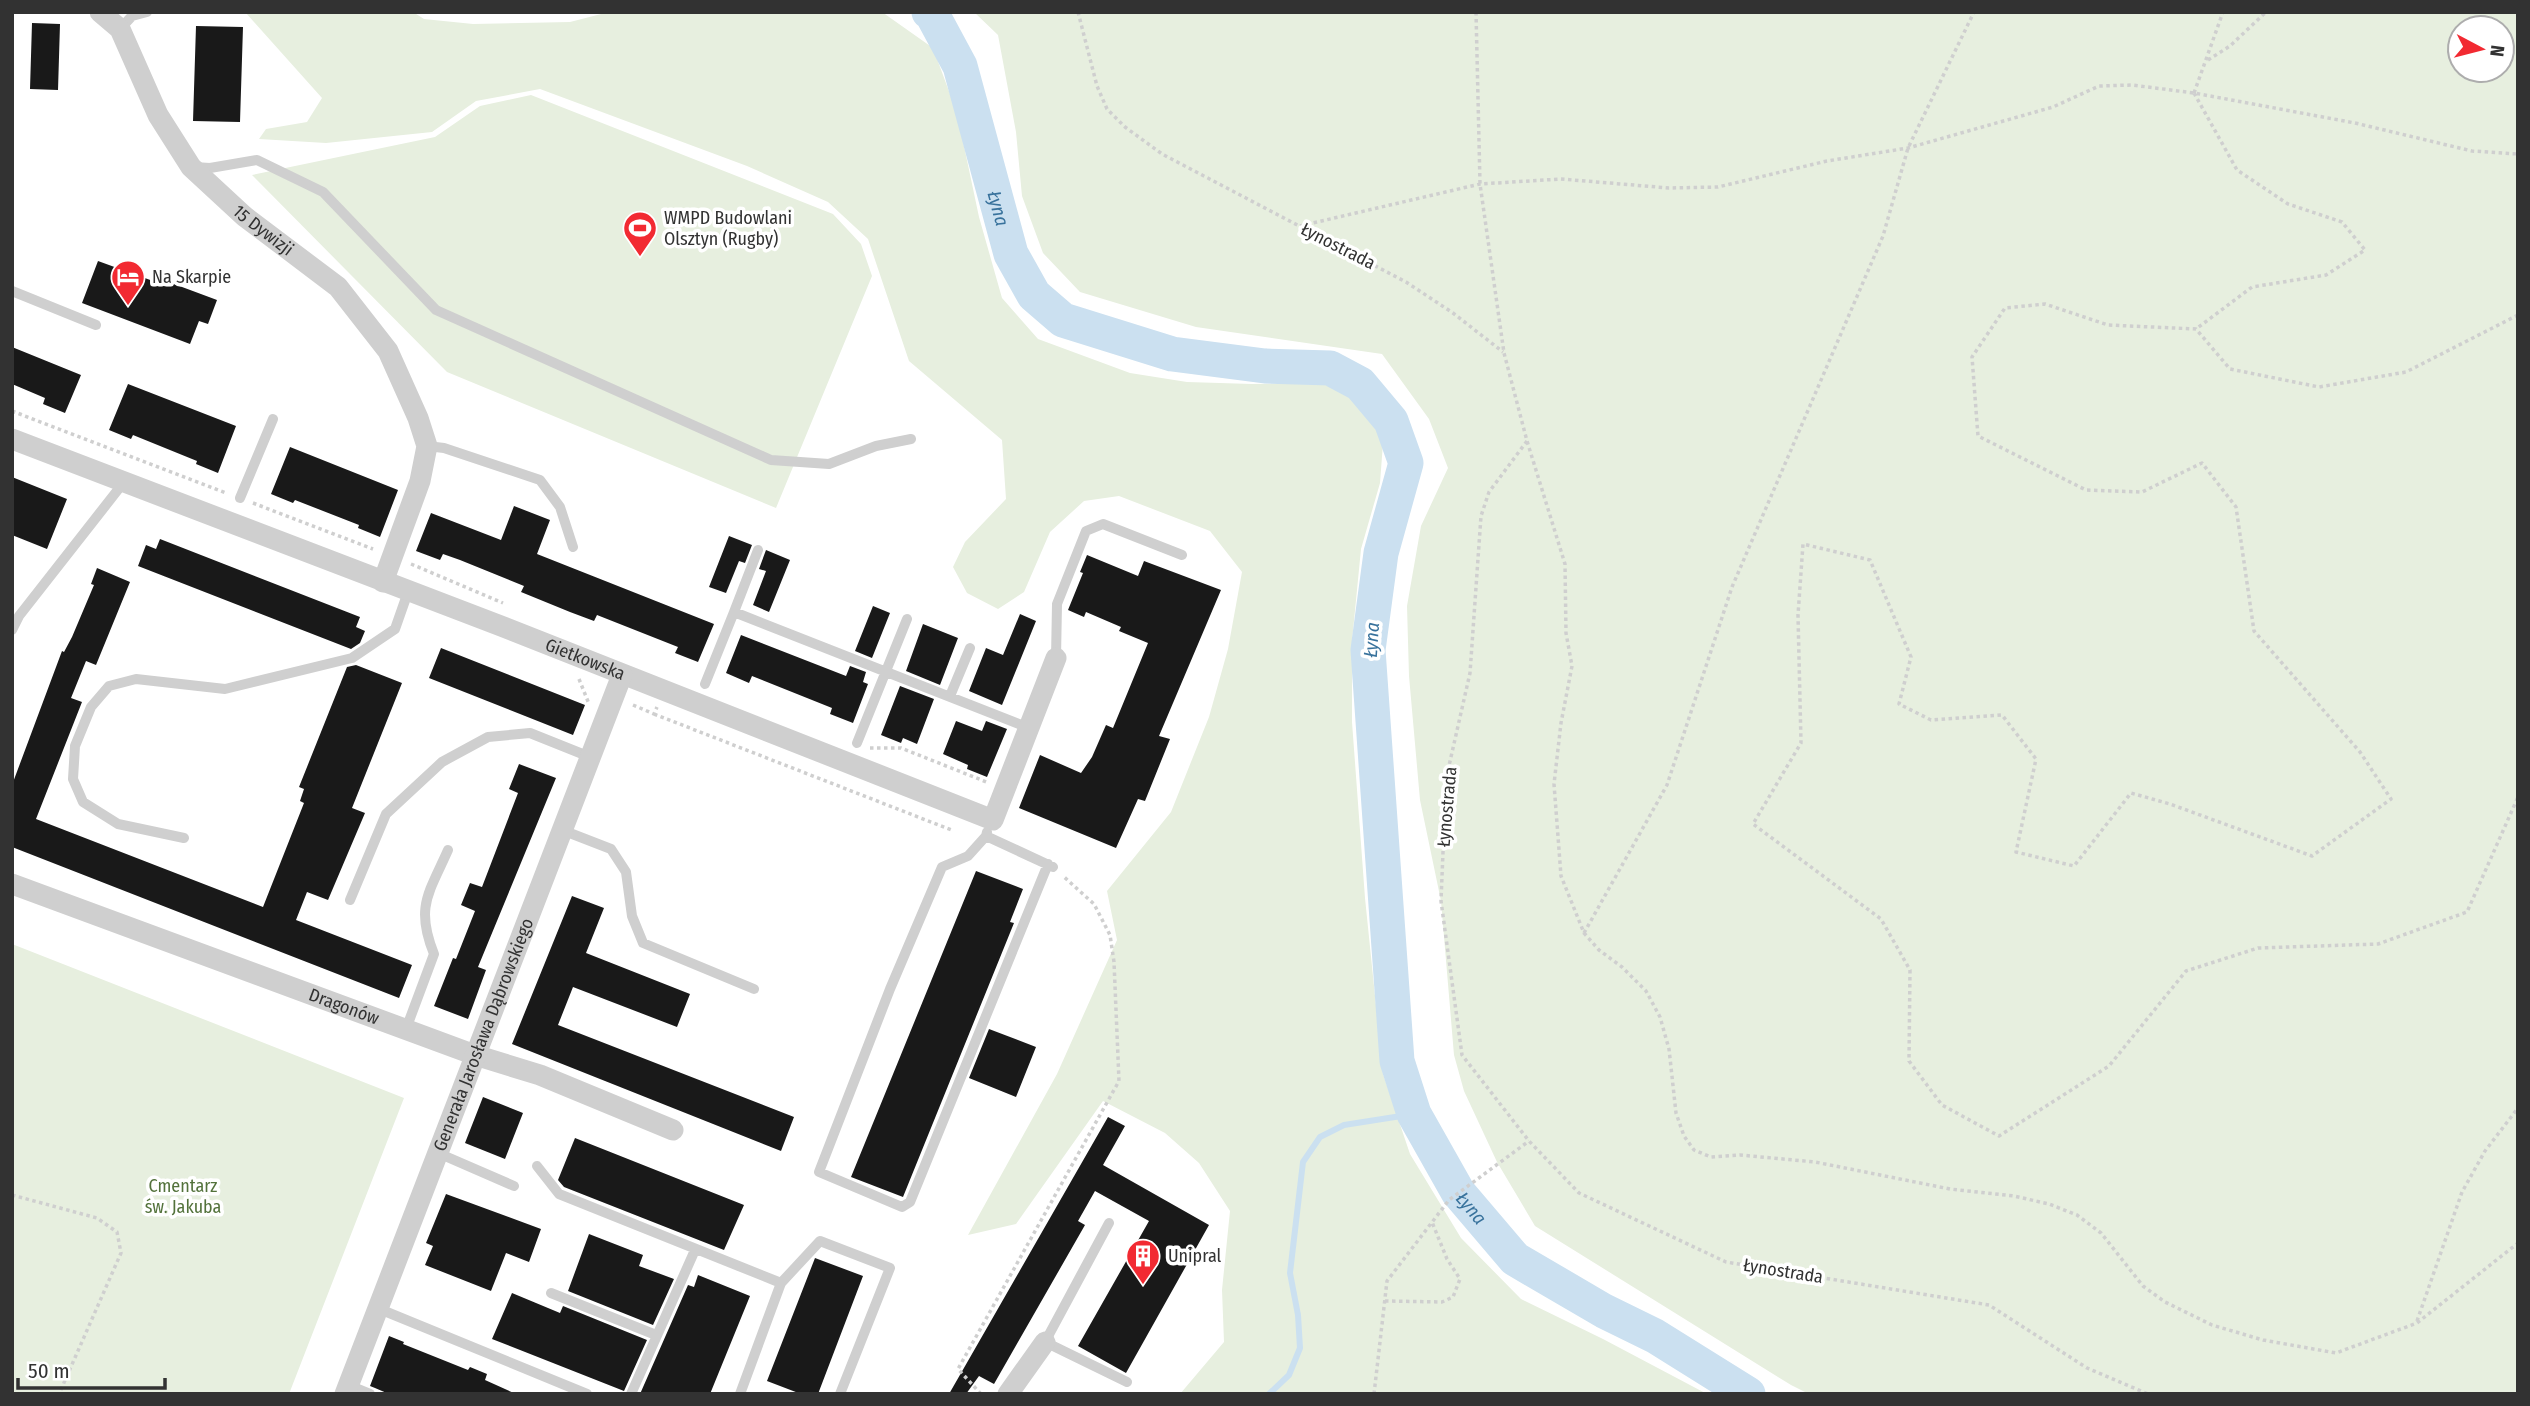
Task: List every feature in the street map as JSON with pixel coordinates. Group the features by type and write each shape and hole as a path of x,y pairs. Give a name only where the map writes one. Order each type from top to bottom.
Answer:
{"street":[{"name":"15 Dywizji","path":"100,12 120,29 158,115 191,167 244,216 338,287 388,351 418,418 427,446"},
{"name":"Gietkowska","path":"12,439 622,676 989,828"},
{"path":"383,582 420,481 427,446"},
{"path":"989,828 1056,658"},
{"name":"Generała Jarosława Dąbrowskiego","path":"346,1389 622,676"},
{"name":"Dragonów","path":"12,884 475,1055 540,1075 673,1130"},
{"path":"1008,1394 1045,1342"}],"lane":[{"path":"120,29 132,16 147,12"},
{"path":"191,167 210,168 257,160 323,192 436,310 771,460 829,464 876,446 911,439"},
{"path":"12,291 96,325"},
{"path":"240,498 273,419"},
{"path":"427,446 444,448 540,480 560,507 573,547"},
{"path":"12,630 19,615 124,482"},
{"path":"1056,658 1057,604 1086,531 1103,524 1182,555"},
{"path":"705,684 758,550"},
{"path":"184,838 118,824 83,802 74,779 75,746 91,707 109,686 136,679 225,689 352,658 395,629 408,592"},
{"path":"734,612 1029,728"},
{"path":"857,743 907,619"},
{"path":"950,696 970,648"},
{"path":"350,900 386,814 443,762 488,737 530,733 590,757"},
{"path":"989,828 1050,866 910,1202 902,1207 819,1172 890,989 942,867 968,856 989,828"},
{"path":"562,830 611,849 626,872 632,916 643,943 754,989"},
{"path":"406,1029 433,954 425,933 424,904 448,850"},
{"path":"438,1153 514,1186"},
{"path":"537,1166 559,1194 780,1283"},
{"path":"1109,1223 1045,1342 1127,1382"},
{"path":"740,1394 780,1283 820,1241 890,1268 840,1394"},
{"path":"631,1394 695,1250"},
{"path":"551,1293 656,1335"},
{"path":"377,1308 587,1394"},
{"path":"346,1389 370,1394"}],"path":[{"name":"Łynostrada","path":"1078,12 1097,86 1107,109 1125,127 1162,154 1406,282 1453,313 1504,353"},
{"path":"1476,12 1480,184 1504,353 1527,441 1565,564 1566,633 1572,666 1561,723 1554,784 1561,876 1584,933 1599,950 1622,967 1646,991 1660,1017 1669,1049 1676,1113 1684,1136 1694,1150 1711,1157 1740,1155 1804,1161 1950,1189 2014,1196 2049,1204 2077,1215 2101,1233 2143,1286 2165,1302 2213,1325 2263,1340 2336,1353 2417,1323 2518,1243"},
{"path":"1584,933 1667,785 1732,587 1883,236 1908,148 1974,12"},
{"path":"2193,93 2223,12"},
{"path":"2206,62 2230,46 2266,12"},
{"path":"1300,226 1480,184 1561,179 1668,188 1718,187 1827,161 1908,148 2053,107 2099,86 2132,85 2193,93 2356,123 2472,151 2518,154"},
{"path":"2193,93 2237,170 2288,204 2342,222 2365,250 2326,275 2252,287 2196,329 2108,324 2045,304 2005,309 1972,357 1978,436 2086,490 2142,492 2202,463 2236,507 2254,631 2360,752 2391,799 2312,856 2171,804 2131,793 2074,866 2016,852 2036,758 2002,715 1931,720 1899,704 1911,657 1870,560 1803,544 1798,615 1801,743 1753,824 1881,919 1910,970 1909,1061 1942,1105 1999,1136 2109,1066 2186,971 2258,948 2378,944 2467,912 2518,797"},
{"path":"2196,329 2231,369 2319,387 2406,372 2518,315"},
{"path":"12,411 377,550"},
{"name":"Łynostrada","path":"1527,441 1489,492 1482,516 1470,673 1446,779 1441,901 1462,1055 1529,1141 1579,1193 1726,1262 1989,1305 2087,1368 2148,1394"},
{"path":"576,671 592,713"},
{"path":"654,714 659,703"},
{"path":"630,704 954,831"},
{"path":"857,743 871,749 901,748 1004,789"},
{"path":"981,1394 958,1369 1119,1081 1111,935 1094,904 1050,866"},
{"path":"2417,1323 2462,1192 2485,1151 2518,1108"},
{"path":"1374,1394 1387,1281 1449,1200 1529,1141"},
{"path":"12,1195 97,1218 117,1232 121,1253 59,1394"},
{"path":"1384,1301 1442,1302 1452,1297 1460,1279 1447,1259 1432,1222"}],"green space":[{"path":"245,12 413,12 424,19 473,24 570,22 609,12 882,12 933,48 957,113 979,217 1002,298 1038,339 1130,373 1187,382 1326,383 1368,406 1383,443 1380,483 1361,549 1352,641 1352,722 1365,898 1383,1074 1410,1154 1461,1238 1521,1299 1707,1394 1180,1394 1224,1342 1222,1290 1230,1211 1199,1163 1165,1133 1103,1101 1016,1224 968,1235 1057,1074 1117,940 1107,891 1171,812 1209,717 1228,649 1242,572 1210,531 1119,496 1084,501 1050,532 1024,592 998,609 967,593 953,567 965,542 1006,499 1002,440 909,361 868,239 828,202 747,166 540,89 476,101 432,132 326,143 259,139 266,129 307,122 322,98"},
{"path":"974,12 2518,12 2518,1394 1809,1394 1535,1226 1497,1162 1464,1091 1454,1055 1441,901 1420,800 1409,676 1407,606 1421,526 1448,468 1429,419 1382,354 1196,327 1080,292 1043,253 1022,196 1016,132 998,35"},
{"path":"531,95 833,214 861,244 872,276 776,508 447,372 252,175 435,137 480,106"},
{"name":"Cmentarz św. Jakuba","path":"12,944 404,1098 289,1394 12,1394"}],"building":[{"path":"32,23 60,24 58,90 30,89"},
{"path":"196,26 243,27 240,122 193,121"},
{"path":"98,261 164,285 166,281 217,300 208,324 199,321 190,344 82,303"},
{"path":"12,347 81,375 65,413 43,404 45,398 12,384"},
{"path":"128,384 236,426 218,473 196,464 197,461 133,435 131,439 109,430"},
{"path":"290,447 398,490 380,537 358,528 359,525 295,500 293,503 271,494"},
{"path":"12,477 67,499 47,549 12,535"},
{"path":"514,506 550,520 537,554 714,624 698,662 675,653 678,647 597,615 594,621 570,612 521,592 524,586 460,560 443,554 440,560 416,551 431,513 501,540"},
{"path":"729,536 752,545 745,563 739,561 726,593 709,587"},
{"path":"160,539 360,617 356,627 365,631 360,643 351,649 138,566 146,545 156,549"},
{"path":"766,550 790,560 769,612 753,605 766,571 759,569"},
{"path":"1087,555 1138,576 1144,561 1221,590 1159,736 1170,739 1145,801 1138,799 1116,848 1019,808 1040,755 1081,773 1092,757 1106,725 1113,728 1148,643 1119,631 1121,627 1086,612 1084,617 1068,610"},
{"path":"97,568 130,582 96,665 86,661 71,698 82,702 36,819 263,907 304,803 300,801 304,789 299,787 347,667 356,665 402,683 352,808 365,813 328,900 307,892 296,920 412,965 399,998 12,847 12,785 62,651 64,652 72,637 94,585 91,584"},
{"path":"873,606 890,613 872,658 855,651"},
{"path":"1020,614 1036,621 1002,705 969,691 986,648 1003,655"},
{"path":"923,624 958,638 940,685 906,671"},
{"path":"741,635 846,676 850,666 866,672 863,682 868,684 853,723 830,714 832,708 752,676 749,683 726,673"},
{"path":"441,648 585,705 573,735 429,678"},
{"path":"900,686 934,699 917,744 903,738 901,743 881,735"},
{"path":"956,721 982,731 986,721 1007,729 987,777 967,769 968,765 943,754"},
{"path":"519,764 556,778 478,967 486,970 468,1019 434,1006 475,911 461,905 470,883 482,887 518,793 509,789"},
{"path":"976,871 1023,889 1010,922 1014,923 903,1197 851,1177"},
{"path":"572,896 604,908 586,953 690,994 677,1027 573,987 558,1025 794,1117 781,1151 512,1044"},
{"path":"989,1029 1036,1047 1016,1097 969,1078"},
{"path":"483,1097 523,1113 505,1159 465,1143"},
{"path":"1108,1117 1125,1126 1103,1165 1209,1225 1126,1373 1078,1346 1149,1221 1095,1191 1078,1221 1085,1225 994,1384 979,1376 966,1394 949,1394"},
{"path":"575,1138 744,1205 724,1250 564,1187 558,1180"},
{"path":"446,1194 541,1229 529,1262 506,1253 491,1291 425,1265 433,1246 426,1243"},
{"path":"589,1234 643,1255 639,1266 674,1279 653,1325 568,1291"},
{"path":"815,1258 863,1276 818,1394 801,1394 767,1381"},
{"path":"698,1275 750,1296 710,1394 640,1394 688,1285 694,1287"},
{"path":"512,1293 560,1313 563,1306 647,1340 624,1391 492,1339"},
{"path":"389,1336 468,1370 470,1367 487,1374 485,1380 516,1394 389,1394 370,1386"}],"waterway":[{"name":"Łyna","path":"929,12 960,66 1011,254 1034,295 1063,320 1172,354 1265,366 1330,368 1360,384 1391,421 1406,463 1381,553 1368,650 1397,1061 1414,1114 1458,1192 1515,1259 1604,1311 1655,1336 1748,1394"},
{"path":"1269,1394 1289,1375 1300,1348 1298,1315 1290,1273 1303,1162 1320,1137 1344,1125 1414,1114"}],"place":[{"name":"WMPD Budowlani Olsztyn (Rugby)","path":"640,258"},
{"name":"Na Skarpie","path":"128,307"},
{"name":"Unipral","path":"1143,1286"}]}
